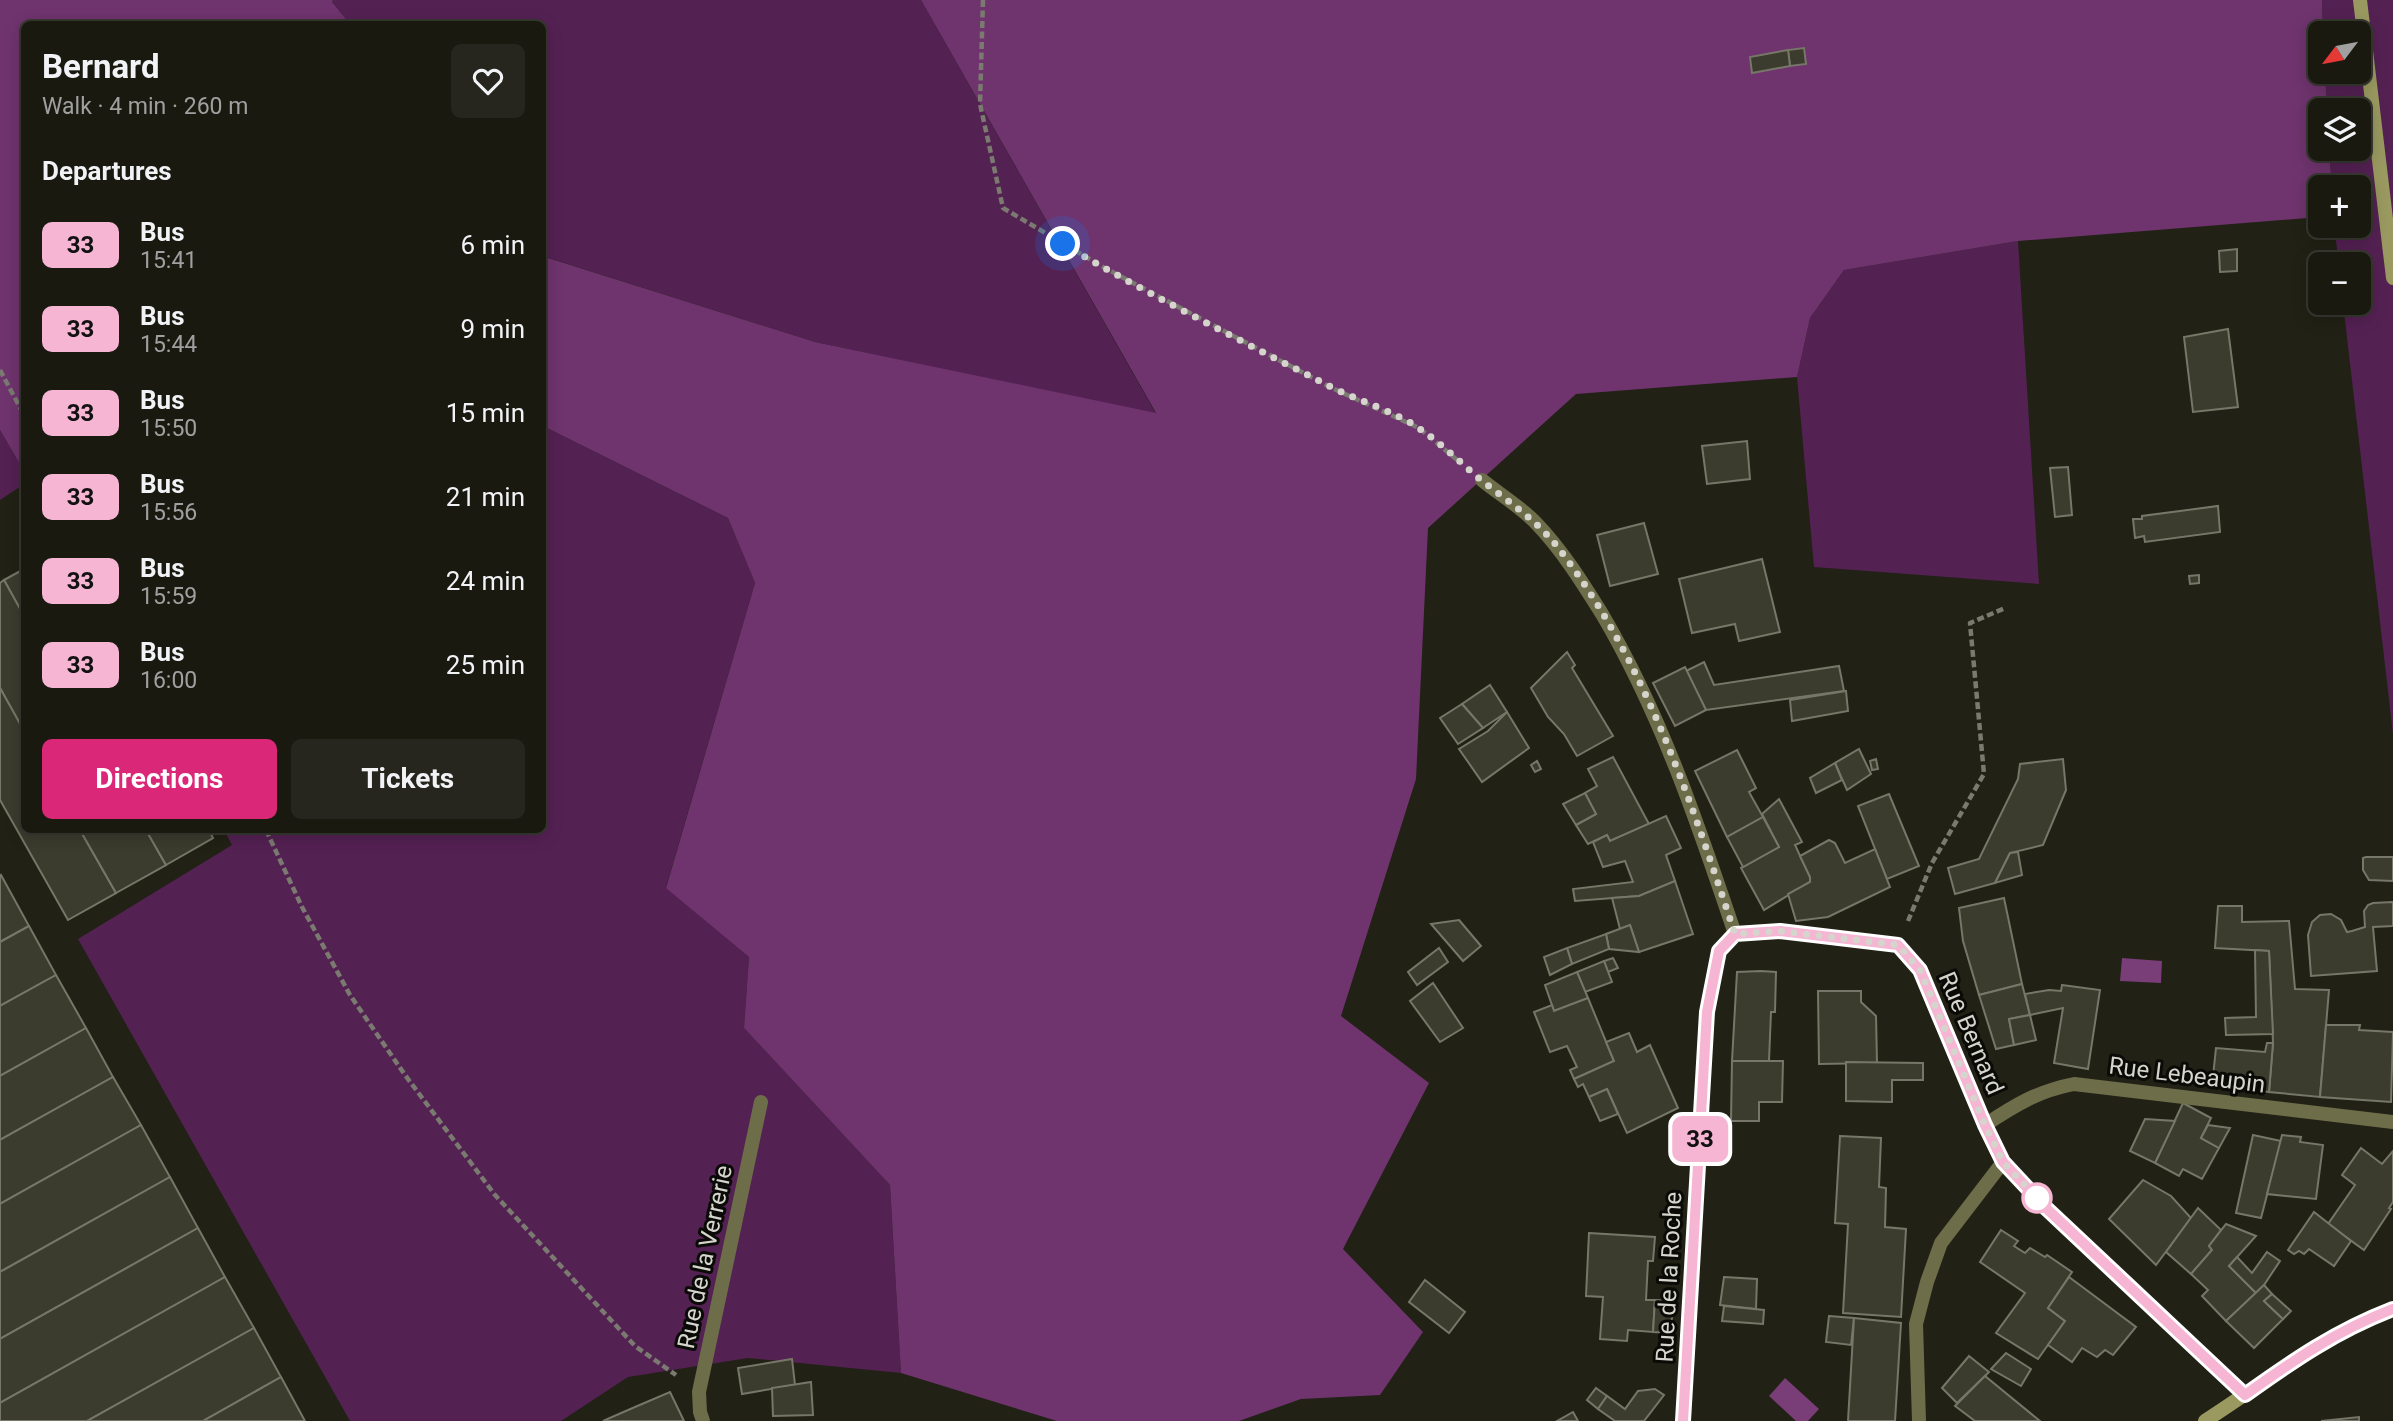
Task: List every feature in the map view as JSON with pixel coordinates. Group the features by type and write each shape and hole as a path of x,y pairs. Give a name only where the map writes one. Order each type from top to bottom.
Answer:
{"street":[{"path":"2360,0 2393,278"},
{"path":"1482,480 1534,520 1560,549 1619,643 1653,712 1692,805 1735,934 1780,931 1898,945"},
{"name":"Rue de la Roche","path":"1683,1421 1707,1012 1719,951 1735,934"},
{"name":"Rue Bernard","path":"1898,945 1920,970 2003,1162 2047,1209 2245,1395"},
{"name":"Rue Lebeaupin","path":"1985,1125 2028,1097 2052,1088 2074,1084 2393,1122"},
{"name":"Rue de la Verrerie","path":"704,1421 700,1412 699,1392 761,1102"},
{"path":"1919,1421 1916,1324 1927,1282 1941,1243 2003,1162"},
{"path":"2205,1421 2299,1357 2357,1323 2393,1309"}],"path":[{"path":"983,0 980,104 1003,208 1115,274 1332,388 1419,428 1482,480"},
{"path":"0,370 21,409"},
{"path":"1898,945 1932,863 1984,774 1970,623 2005,608"},
{"path":"267,833 302,907 350,995 405,1075 495,1195 635,1346 699,1392"}],"shaded area":[{"path":"0,0 333,0 348,21 21,21 21,466 0,430"},
{"path":"921,0 1156,414 815,342 546,257 546,21 348,21 332,2"},
{"path":"921,0 2322,0 2323,21 2308,21 2308,84 2326,84 2326,98 2308,98 2308,161 2330,161 2331,175 2308,175 2308,218 2018,241 1844,270 1810,318 1797,377 1576,394 1428,528 1416,779 1341,1016 1429,1083 1343,1249 1423,1332 1380,1395 1301,1399 1239,1421 1057,1421 901,1373 890,1185 744,1028 749,957 666,888 755,583 728,518 546,427 546,257 815,342 1156,413"},
{"path":"2322,0 2393,0 2393,734 2344,315 2371,315 2371,252 2337,252 2336,238 2371,238 2371,175 2331,175 2330,161 2371,161 2371,98 2326,98 2326,84 2371,84 2371,21 2323,21"},
{"path":"2018,241 2039,584 1814,567 1797,377 1810,318 1844,270"},
{"path":"546,427 728,518 755,583 666,887 749,957 744,1028 890,1185 901,1373 748,1358 628,1377 561,1421 350,1421 78,939 232,845 226,833 546,833"},
{"path":"0,430 21,466 21,486 0,500"},
{"path":"2122,958 2162,961 2161,983 2120,981"},
{"path":"1785,1378 1819,1409 1808,1421 1796,1421 1769,1396"}],"building":[{"path":"1804,48 1806,64 1790,66 1788,50"},
{"path":"1788,50 1790,66 1752,73 1750,57"},
{"path":"2237,249 2237,271 2220,272 2219,251"},
{"path":"2228,329 2238,407 2193,412 2184,337"},
{"path":"1747,441 1750,479 1707,484 1702,446"},
{"path":"2068,467 2072,515 2055,517 2050,468"},
{"path":"2218,506 2220,532 2145,542 2144,536 2135,538 2133,519"},
{"path":"1644,523 1658,574 1610,586 1597,535"},
{"path":"1762,559 1780,632 1739,641 1735,624 1692,633 1679,579"},
{"path":"21,571 21,611 4,580"},
{"path":"2199,575 2199,583 2190,584 2189,576"},
{"path":"4,580 21,611 21,726 0,688 0,583"},
{"path":"1567,652 1575,665 1572,668 1613,736 1577,756 1564,734 1548,717 1531,688"},
{"path":"1704,662 1714,685 1839,666 1844,691 1706,710 1686,671"},
{"path":"1685,667 1706,710 1675,726 1653,683"},
{"path":"1490,685 1507,712 1483,728 1462,704"},
{"path":"0,688 21,726 21,833 82,833 116,893 68,920 0,800"},
{"path":"1846,691 1848,711 1792,721 1790,700"},
{"path":"1462,704 1483,728 1458,744 1440,718"},
{"path":"1507,712 1529,748 1482,782 1459,749 1488,731"},
{"path":"1859,749 1871,774 1847,790 1835,763"},
{"path":"1737,750 1756,788 1749,792 1763,817 1727,837 1695,771"},
{"path":"1613,757 1649,824 1610,841 1607,835 1588,844 1576,825 1596,814 1585,793 1597,786 1588,769"},
{"path":"1876,759 1878,769 1872,770 1870,761"},
{"path":"2063,759 2066,790 2043,845 2010,853 1995,883 1955,894 1948,868 1979,859 2018,779 2020,764"},
{"path":"1537,761 1541,769 1535,772 1531,765"},
{"path":"1835,763 1842,780 1816,793 1810,778"},
{"path":"1585,793 1596,814 1576,825 1563,804"},
{"path":"1889,794 1919,866 1887,879 1858,806"},
{"path":"1779,799 1802,842 1795,845 1810,882 1764,910 1741,868 1779,847 1762,814"},
{"path":"1666,816 1681,848 1666,855 1675,881 1639,896 1575,901 1573,889 1633,882 1625,861 1603,867 1593,842 1607,835 1610,841"},
{"path":"1763,817 1779,847 1743,867 1727,837"},
{"path":"82,833 148,833 166,865 116,893"},
{"path":"148,833 210,833 213,838 166,865"},
{"path":"1829,840 1835,843 1845,863 1875,849 1890,887 1828,917 1796,921 1788,894 1810,882 1800,856"},
{"path":"2018,852 2022,875 1995,883 2010,853"},
{"path":"2393,857 2393,881 2369,880 2363,870 2363,858"},
{"path":"0,876 29,926 0,942"},
{"path":"1675,881 1693,934 1639,952 1630,925 1620,929 1612,898 1639,896"},
{"path":"2004,898 2022,984 1979,995 1963,941 1959,908"},
{"path":"2393,902 2393,926 2373,927 2377,971 2311,976 2308,935 2312,922 2320,915 2331,914 2341,920 2347,932 2352,931 2365,927 2364,911 2368,905"},
{"path":"2218,906 2242,906 2242,922 2289,921 2295,989 2329,990 2320,1097 2269,1092 2273,1043 2269,951 2215,948"},
{"path":"1459,920 1481,946 1463,961 1431,924"},
{"path":"1630,925 1639,952 1609,949 1606,934"},
{"path":"29,926 56,975 0,1006 0,942"},
{"path":"1606,934 1609,949 1572,964 1567,948"},
{"path":"1439,948 1448,962 1417,985 1408,972"},
{"path":"1567,948 1572,964 1550,975 1544,957"},
{"path":"2255,950 2269,951 2273,1034 2226,1035 2225,1018 2256,1017"},
{"path":"1613,958 1618,968 1608,972 1604,961"},
{"path":"1604,961 1612,982 1585,992 1577,972"},
{"path":"1577,972 1588,998 1554,1011 1545,985"},
{"path":"1737,972 1776,972 1775,1012 1771,1012 1769,1061 1732,1061"},
{"path":"56,975 86,1028 0,1076 0,1006"},
{"path":"1433,983 1463,1028 1440,1042 1410,1001"},
{"path":"2022,984 2030,1015 2009,1019 2014,1045 1996,1049 1979,995"},
{"path":"2062,985 2100,990 2088,1069 2054,1063 2063,1008 2030,1015 2025,994 2061,991"},
{"path":"1818,991 1861,991 1861,1002 1876,1016 1877,1063 1819,1064"},
{"path":"1588,998 1614,1061 1574,1079 1570,1070 1577,1067 1567,1046 1550,1052 1534,1012 1552,1005 1554,1011"},
{"path":"2030,1015 2036,1040 2014,1045 2009,1019"},
{"path":"2326,1025 2360,1025 2359,1030 2393,1032 2391,1102 2320,1097"},
{"path":"86,1028 113,1077 0,1140 0,1076"},
{"path":"1629,1033 1637,1052 1650,1045 1678,1108 1627,1133 1607,1089 1589,1097 1583,1084 1578,1087 1574,1079 1614,1061 1606,1042"},
{"path":"2267,1043 2273,1043 2269,1092 2212,1086 2216,1048 2265,1052"},
{"path":"1732,1061 1783,1061 1782,1102 1759,1102 1759,1121 1731,1121"},
{"path":"1846,1062 1923,1063 1923,1080 1892,1080 1892,1102 1846,1101"},
{"path":"113,1077 141,1125 0,1204 0,1140"},
{"path":"1607,1089 1618,1114 1600,1121 1589,1097"},
{"path":"2183,1103 2211,1118 2201,1138 2219,1148 2202,1179 2183,1169 2179,1176 2155,1163"},
{"path":"2145,1119 2175,1121 2155,1163 2130,1151"},
{"path":"141,1125 170,1177 0,1272 0,1204"},
{"path":"2208,1125 2230,1128 2219,1148 2201,1138"},
{"path":"2253,1135 2281,1141 2261,1218 2236,1213"},
{"path":"2282,1135 2301,1137 2300,1142 2323,1145 2316,1199 2267,1194"},
{"path":"1840,1136 1881,1138 1879,1187 1886,1188 1885,1227 1906,1229 1901,1317 1843,1313 1848,1224 1835,1223"},
{"path":"2361,1148 2382,1164 2393,1151 2391,1209 2364,1250 2328,1224 2355,1185 2342,1175"},
{"path":"170,1177 198,1228 0,1339 0,1272"},
{"path":"2143,1180 2171,1196 2191,1218 2156,1265 2109,1219"},
{"path":"2198,1208 2221,1230 2209,1246 2212,1250 2191,1274 2166,1252"},
{"path":"2314,1212 2351,1241 2334,1266 2309,1249 2304,1254 2299,1251 2294,1254 2288,1250"},
{"path":"2226,1224 2256,1236 2229,1266 2256,1293 2226,1321 2202,1296 2208,1290 2191,1274 2212,1250 2209,1246"},
{"path":"198,1228 225,1277 0,1403 0,1339"},
{"path":"2001,1230 2018,1241 2014,1246 2025,1253 2030,1248 2045,1257 2047,1255 2072,1272 2048,1308 2065,1321 2038,1359 1996,1333 2025,1293 1980,1262"},
{"path":"1589,1233 1655,1237 1653,1261 1648,1261 1646,1300 1655,1300 1653,1332 1628,1330 1627,1341 1600,1339 1603,1297 1586,1296"},
{"path":"2267,1252 2280,1261 2256,1293 2229,1266 2237,1257 2252,1273"},
{"path":"225,1277 254,1328 87,1421 0,1421 0,1403"},
{"path":"1724,1277 1757,1279 1756,1309 1720,1305"},
{"path":"2069,1277 2136,1327 2113,1355 2105,1350 2097,1357 2082,1348 2072,1362 2048,1345 2065,1321 2048,1308"},
{"path":"1425,1280 1465,1312 1449,1333 1409,1302"},
{"path":"2264,1285 2272,1294 2264,1301 2283,1319 2254,1348 2226,1321"},
{"path":"2272,1294 2291,1311 2283,1319 2264,1301"},
{"path":"1655,1300 1673,1301 1671,1333 1653,1332"},
{"path":"1724,1306 1764,1310 1763,1324 1722,1321"},
{"path":"1829,1316 1854,1318 1851,1345 1826,1342"},
{"path":"1854,1318 1901,1323 1895,1421 1848,1421"},
{"path":"254,1328 281,1377 203,1421 87,1421"},
{"path":"2006,1353 2031,1369 2021,1386 1991,1369"},
{"path":"1969,1356 1989,1372 1957,1403 1942,1388"},
{"path":"792,1359 795,1385 742,1394 738,1368"},
{"path":"1985,1376 2040,1421 1975,1421 1955,1406"},
{"path":"281,1377 305,1421 203,1421"},
{"path":"811,1382 813,1415 773,1416 772,1388"},
{"path":"1596,1388 1607,1396 1598,1409 1587,1400"},
{"path":"1655,1389 1664,1395 1644,1421 1615,1421 1598,1409 1607,1396 1625,1409 1638,1391"},
{"path":"670,1392 684,1421 603,1421 635,1407"},
{"path":"1573,1412 1578,1421 1557,1421"},
{"path":"2359,1417 2359,1421 2321,1421"}],"bus line":[{"name":"33","path":"1683,1421 1707,1012 1719,951 1735,934 1780,931 1898,945 1920,970 2003,1162 2047,1209 2245,1395 2299,1357 2357,1323 2393,1309"}],"route":[{"path":"1063,244 1332,388 1419,428 1534,520 1560,549 1587,589 1619,643 1653,712 1692,805 1735,934 1780,931 1898,945 1920,970 2003,1162 2037,1198"}]}
